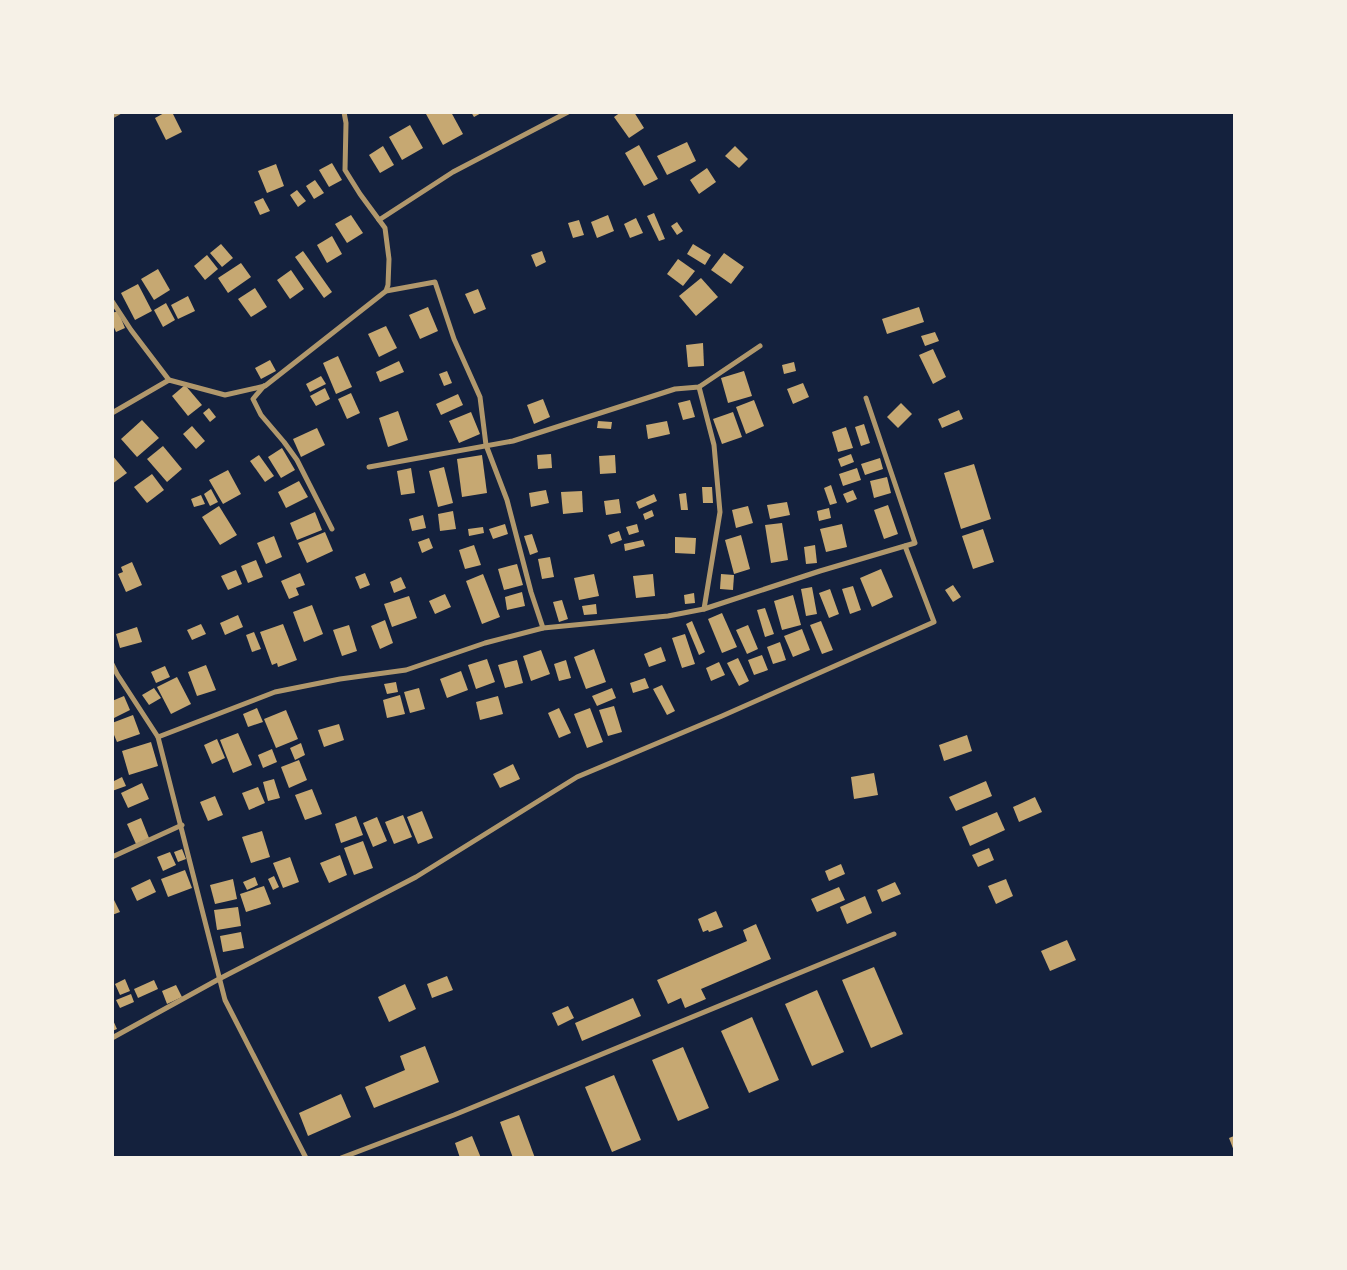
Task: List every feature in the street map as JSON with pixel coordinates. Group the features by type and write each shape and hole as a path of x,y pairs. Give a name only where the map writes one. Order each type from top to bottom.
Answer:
{"street":[{"path":"112,116 119,112"},
{"path":"344,112 346,123 345,170 385,228 389,259 386,291"},
{"path":"379,220 453,172 568,112"},
{"path":"332,529 297,460 261,415 252,398 264,386 386,291 435,282 454,339 480,397 486,445 508,500 530,592 543,628"},
{"path":"112,301 131,330 169,380 225,395 264,386"},
{"path":"369,467 513,441 675,389 699,387 760,346"},
{"path":"112,413 169,380"},
{"path":"699,387 714,445 720,512 704,609"},
{"path":"158,738 275,692 340,679 406,670 485,643 543,628 668,616 704,609 820,571 915,543 866,398"},
{"path":"112,1038 219,979 416,877 577,778 934,622 904,546"},
{"path":"112,664 158,738 182,825 225,1000 306,1158"},
{"path":"112,857 182,825"},
{"path":"341,1158 454,1116 894,934"}],"building":[{"path":"166,112 172,112 182,132 166,140 155,118"},
{"path":"429,112 451,112 463,134 443,145 426,114"},
{"path":"471,112 483,112 474,117"},
{"path":"621,112 634,112 644,128 629,138 614,117"},
{"path":"410,125 423,148 402,160 389,137"},
{"path":"687,142 696,161 667,175 657,156"},
{"path":"639,145 658,179 644,186 625,153"},
{"path":"383,146 394,165 380,173 369,155"},
{"path":"735,146 748,159 739,168 725,156"},
{"path":"332,163 342,180 329,187 319,170"},
{"path":"276,164 284,186 267,193 258,171"},
{"path":"707,168 716,182 699,194 690,180"},
{"path":"315,180 324,193 314,199 306,186"},
{"path":"297,190 306,201 298,207 290,195"},
{"path":"263,198 270,211 260,215 254,202"},
{"path":"654,213 665,239 659,241 647,216"},
{"path":"351,215 363,233 347,243 335,224"},
{"path":"608,215 614,231 597,238 591,222"},
{"path":"636,218 643,233 630,238 624,224"},
{"path":"579,220 584,235 573,238 568,223"},
{"path":"677,222 683,231 677,235 671,226"},
{"path":"332,236 342,254 327,263 317,245"},
{"path":"221,244 233,258 222,267 210,253"},
{"path":"693,244 711,255 705,265 687,254"},
{"path":"303,251 332,292 324,298 295,257"},
{"path":"542,251 546,262 536,267 531,255"},
{"path":"724,253 744,267 731,284 711,270"},
{"path":"207,255 218,269 205,280 194,266"},
{"path":"678,259 695,271 683,286 667,274"},
{"path":"241,263 251,277 228,293 218,278"},
{"path":"158,269 170,290 154,300 141,279"},
{"path":"291,270 304,289 290,299 277,280"},
{"path":"701,278 718,297 696,316 679,296"},
{"path":"138,284 152,311 135,320 121,293"},
{"path":"255,288 267,307 251,317 238,299"},
{"path":"478,289 486,309 474,314 465,294"},
{"path":"188,296 195,311 178,319 171,305"},
{"path":"166,303 175,320 163,327 154,310"},
{"path":"428,307 438,331 420,339 409,315"},
{"path":"919,307 924,322 887,334 882,319"},
{"path":"118,311 125,328 116,332 112,323 112,313"},
{"path":"386,326 397,348 379,357 368,334"},
{"path":"935,332 939,341 925,346 921,336"},
{"path":"703,343 704,366 688,367 686,345"},
{"path":"933,349 946,377 933,384 919,355"},
{"path":"338,356 352,387 336,394 323,363"},
{"path":"270,360 276,371 261,379 255,368"},
{"path":"399,361 404,372 380,382 376,372"},
{"path":"794,362 796,371 784,374 782,365"},
{"path":"447,371 452,383 444,386 439,374"},
{"path":"744,371 752,396 728,403 721,378"},
{"path":"321,376 326,384 310,392 306,384"},
{"path":"803,383 809,397 793,404 787,389"},
{"path":"185,385 202,405 188,416 172,396"},
{"path":"325,388 330,399 316,406 310,396"},
{"path":"351,393 360,413 347,419 338,399"},
{"path":"458,394 463,405 441,415 436,404"},
{"path":"543,399 550,417 534,424 527,405"},
{"path":"690,400 695,417 683,420 678,403"},
{"path":"754,400 764,426 746,434 736,407"},
{"path":"901,403 912,414 898,428 887,417"},
{"path":"209,408 216,417 210,422 203,413"},
{"path":"959,410 963,419 942,428 938,419"},
{"path":"398,411 408,440 388,447 379,418"},
{"path":"471,412 480,434 459,443 449,421"},
{"path":"733,412 742,437 722,444 713,419"},
{"path":"142,420 159,438 137,457 121,439"},
{"path":"598,421 612,422 611,429 597,428"},
{"path":"667,421 670,434 648,439 646,425"},
{"path":"864,424 870,443 861,446 855,427"},
{"path":"192,426 205,441 196,449 183,434"},
{"path":"846,427 853,448 838,452 832,432"},
{"path":"317,428 325,445 301,457 293,439"},
{"path":"163,446 182,469 167,482 147,459"},
{"path":"282,448 295,470 281,478 268,457"},
{"path":"551,454 552,468 538,469 537,455"},
{"path":"851,454 854,462 841,467 838,459"},
{"path":"112,455 127,473 112,484"},
{"path":"259,455 274,476 265,482 250,461"},
{"path":"482,455 487,493 462,497 457,459"},
{"path":"615,455 616,473 600,474 599,456"},
{"path":"880,458 883,469 865,475 861,464"},
{"path":"974,464 991,519 961,529 944,473"},
{"path":"444,467 453,503 438,507 429,471"},
{"path":"411,468 415,493 401,495 397,471"},
{"path":"857,468 861,480 843,486 839,474"},
{"path":"228,470 241,494 223,504 209,480"},
{"path":"152,474 164,490 147,503 134,487"},
{"path":"887,477 891,493 874,498 870,481"},
{"path":"299,481 308,497 286,508 278,492"},
{"path":"831,485 837,503 830,505 824,488"},
{"path":"702,487 712,487 713,503 703,503"},
{"path":"211,489 218,502 210,506 204,494"},
{"path":"546,490 549,503 531,507 529,493"},
{"path":"853,490 857,499 847,503 843,494"},
{"path":"582,491 583,512 563,514 561,492"},
{"path":"686,493 688,510 681,510 679,494"},
{"path":"654,494 657,501 639,509 636,502"},
{"path":"201,495 205,504 194,507 191,499"},
{"path":"619,499 621,513 606,515 604,501"},
{"path":"787,502 790,515 770,519 767,505"},
{"path":"888,505 898,534 884,539 874,510"},
{"path":"219,506 237,535 220,545 202,517"},
{"path":"748,506 753,523 736,528 732,510"},
{"path":"829,508 831,518 819,521 817,511"},
{"path":"652,510 654,516 645,520 643,514"},
{"path":"453,511 456,529 440,531 438,514"},
{"path":"315,512 322,530 297,540 290,523"},
{"path":"423,515 426,528 412,531 409,519"},
{"path":"782,523 788,560 771,563 765,525"},
{"path":"505,524 508,534 493,539 489,529"},
{"path":"637,524 639,532 629,535 626,527"},
{"path":"842,524 847,547 826,552 820,529"},
{"path":"483,527 484,533 469,536 468,529"},
{"path":"983,529 994,562 973,569 962,536"},
{"path":"619,531 622,540 611,544 608,535"},
{"path":"325,532 333,551 307,563 298,543"},
{"path":"532,534 538,552 530,555 524,536"},
{"path":"741,535 750,569 734,574 725,540"},
{"path":"274,536 282,557 266,564 257,543"},
{"path":"675,537 696,538 695,554 675,553"},
{"path":"429,538 433,548 422,553 418,542"},
{"path":"643,540 645,546 625,551 624,544"},
{"path":"474,545 481,565 465,569 459,550"},
{"path":"815,545 817,563 806,564 804,547"},
{"path":"550,557 554,577 542,579 538,559"},
{"path":"256,560 263,577 248,583 241,566"},
{"path":"132,562 142,585 126,592 118,574 123,572 121,567"},
{"path":"517,564 523,585 504,590 498,569"},
{"path":"881,569 893,597 872,607 860,578"},
{"path":"236,570 242,584 228,590 221,576"},
{"path":"300,573 305,585 296,588 299,595 289,599 281,581"},
{"path":"365,573 370,585 360,589 355,577"},
{"path":"483,574 500,617 482,624 466,581"},
{"path":"594,574 599,596 579,600 574,578"},
{"path":"653,574 655,596 636,598 633,576"},
{"path":"721,574 734,575 733,590 720,589"},
{"path":"401,577 406,588 394,593 390,582"},
{"path":"953,585 961,597 953,602 945,590"},
{"path":"853,586 861,610 850,614 842,589"},
{"path":"812,587 817,614 806,616 801,589"},
{"path":"830,589 839,614 829,618 819,593"},
{"path":"522,592 525,606 507,610 505,597"},
{"path":"694,593 695,603 685,604 684,595"},
{"path":"445,594 451,607 435,614 429,601"},
{"path":"793,595 801,625 782,630 774,601"},
{"path":"409,596 417,618 392,627 384,604"},
{"path":"562,600 568,619 559,622 553,602"},
{"path":"596,604 597,614 584,615 582,606"},
{"path":"312,605 323,634 304,642 293,612"},
{"path":"765,608 774,634 765,637 757,610"},
{"path":"722,613 737,647 722,653 708,619"},
{"path":"238,615 243,627 225,635 220,623"},
{"path":"385,620 393,643 380,649 371,626"},
{"path":"692,621 705,652 699,655 686,624"},
{"path":"821,621 833,650 822,654 810,625"},
{"path":"201,624 206,634 192,640 187,630"},
{"path":"283,624 297,660 278,667 277,663 272,665 260,632"},
{"path":"349,625 357,651 342,656 333,630"},
{"path":"748,625 758,649 747,654 736,630"},
{"path":"137,627 142,642 120,648 116,634"},
{"path":"802,629 810,650 793,657 784,636"},
{"path":"254,632 261,649 252,652 246,635"},
{"path":"685,634 695,664 682,668 672,638"},
{"path":"780,642 786,660 773,664 767,647"},
{"path":"661,647 666,661 649,667 644,654"},
{"path":"594,649 606,682 586,689 574,657"},
{"path":"541,650 550,674 531,681 523,656"},
{"path":"762,655 768,670 754,675 748,660"},
{"path":"738,658 749,681 739,686 727,663"},
{"path":"487,659 495,682 476,689 468,665"},
{"path":"517,660 523,683 505,688 498,665"},
{"path":"566,660 571,678 559,681 554,664"},
{"path":"719,662 725,675 711,681 706,668"},
{"path":"206,665 216,690 197,696 188,672"},
{"path":"165,666 170,677 156,683 151,672"},
{"path":"461,671 468,690 447,698 440,679"},
{"path":"177,677 191,704 171,714 157,687"},
{"path":"645,678 649,688 633,693 630,683"},
{"path":"396,682 398,692 387,694 384,684"},
{"path":"662,685 675,711 667,715 653,689"},
{"path":"154,688 161,698 149,705 142,695"},
{"path":"419,688 425,709 410,713 404,692"},
{"path":"612,688 616,698 597,706 592,696"},
{"path":"400,695 405,714 387,718 383,700"},
{"path":"124,696 130,710 112,719 112,701"},
{"path":"498,696 503,714 480,720 476,702"},
{"path":"614,706 622,732 608,736 599,710"},
{"path":"257,708 263,722 248,727 243,714"},
{"path":"559,708 571,733 559,738 548,713"},
{"path":"590,708 603,742 587,748 574,714"},
{"path":"286,710 298,739 276,748 264,719"},
{"path":"133,715 140,734 117,742 112,730 112,723"},
{"path":"339,724 344,740 324,747 318,730"},
{"path":"238,733 252,765 233,773 220,740"},
{"path":"967,735 972,751 944,761 939,745"},
{"path":"217,739 225,758 212,764 204,745"},
{"path":"151,742 158,766 129,775 122,751"},
{"path":"301,743 305,755 295,760 290,748"},
{"path":"272,749 277,762 263,768 258,755"},
{"path":"299,760 307,780 289,788 281,767"},
{"path":"513,764 520,779 500,788 493,774"},
{"path":"874,773 878,795 854,799 851,777"},
{"path":"122,777 126,786 112,791 112,782"},
{"path":"274,779 280,798 268,801 263,782"},
{"path":"986,781 992,796 956,811 949,797"},
{"path":"142,783 149,799 128,808 121,793"},
{"path":"258,787 265,803 249,810 242,793"},
{"path":"312,789 322,814 305,820 295,795"},
{"path":"215,796 223,815 208,821 200,802"},
{"path":"1035,797 1042,812 1019,822 1013,807"},
{"path":"422,811 433,838 418,844 407,817"},
{"path":"997,812 1005,830 970,846 962,827"},
{"path":"403,815 412,837 394,844 385,822"},
{"path":"356,816 363,835 341,843 335,824"},
{"path":"377,817 387,841 373,847 363,823"},
{"path":"141,818 149,838 136,844 127,824"},
{"path":"262,831 270,857 251,863 242,837"},
{"path":"363,841 373,868 354,875 344,848"},
{"path":"989,848 994,860 978,867 972,855"},
{"path":"182,849 186,859 178,862 174,852"},
{"path":"170,852 176,865 163,871 157,857"},
{"path":"340,855 347,875 329,883 320,863"},
{"path":"290,857 299,882 283,888 273,863"},
{"path":"841,864 845,874 829,881 825,871"},
{"path":"185,870 192,888 168,897 161,879"},
{"path":"274,876 279,887 273,890 268,879"},
{"path":"255,877 258,885 247,890 243,882"},
{"path":"150,879 156,892 137,901 131,888"},
{"path":"233,879 237,899 215,904 210,885"},
{"path":"1006,879 1013,896 996,904 988,886"},
{"path":"895,882 901,894 882,902 877,890"},
{"path":"264,886 271,904 246,912 240,894"},
{"path":"839,887 845,900 817,912 811,899"},
{"path":"112,896 120,912 112,915"},
{"path":"865,896 872,913 847,924 840,907"},
{"path":"238,907 241,926 217,930 214,910"},
{"path":"716,911 723,927 703,932 698,919"},
{"path":"756,924 771,959 701,989 706,999 685,1008 681,998 668,1004 657,980 747,941 743,930"},
{"path":"241,932 244,948 223,952 220,936"},
{"path":"1067,940 1076,960 1050,971 1041,951"},
{"path":"874,967 903,1034 871,1048 842,980"},
{"path":"447,976 453,990 432,998 427,984"},
{"path":"125,979 130,991 120,995 115,984"},
{"path":"154,980 158,989 138,998 134,989"},
{"path":"405,984 416,1009 389,1022 378,997"},
{"path":"176,985 182,997 167,1004 162,991"},
{"path":"817,990 844,1052 812,1066 785,1004"},
{"path":"131,994 134,1002 120,1008 116,1000"},
{"path":"633,998 641,1016 582,1041 575,1023"},
{"path":"568,1006 574,1018 558,1026 552,1013"},
{"path":"752,1017 779,1080 749,1093 721,1031"},
{"path":"112,1018 117,1029 112,1031"},
{"path":"425,1046 439,1082 374,1108 365,1087 405,1070 400,1056"},
{"path":"683,1047 709,1108 678,1121 652,1060"},
{"path":"614,1075 641,1140 612,1152 585,1087"},
{"path":"341,1094 351,1117 308,1136 299,1113"},
{"path":"519,1115 535,1158 513,1158 500,1122"},
{"path":"472,1136 481,1158 460,1158 455,1143"},
{"path":"1234,1136 1234,1151 1229,1138"}]}
